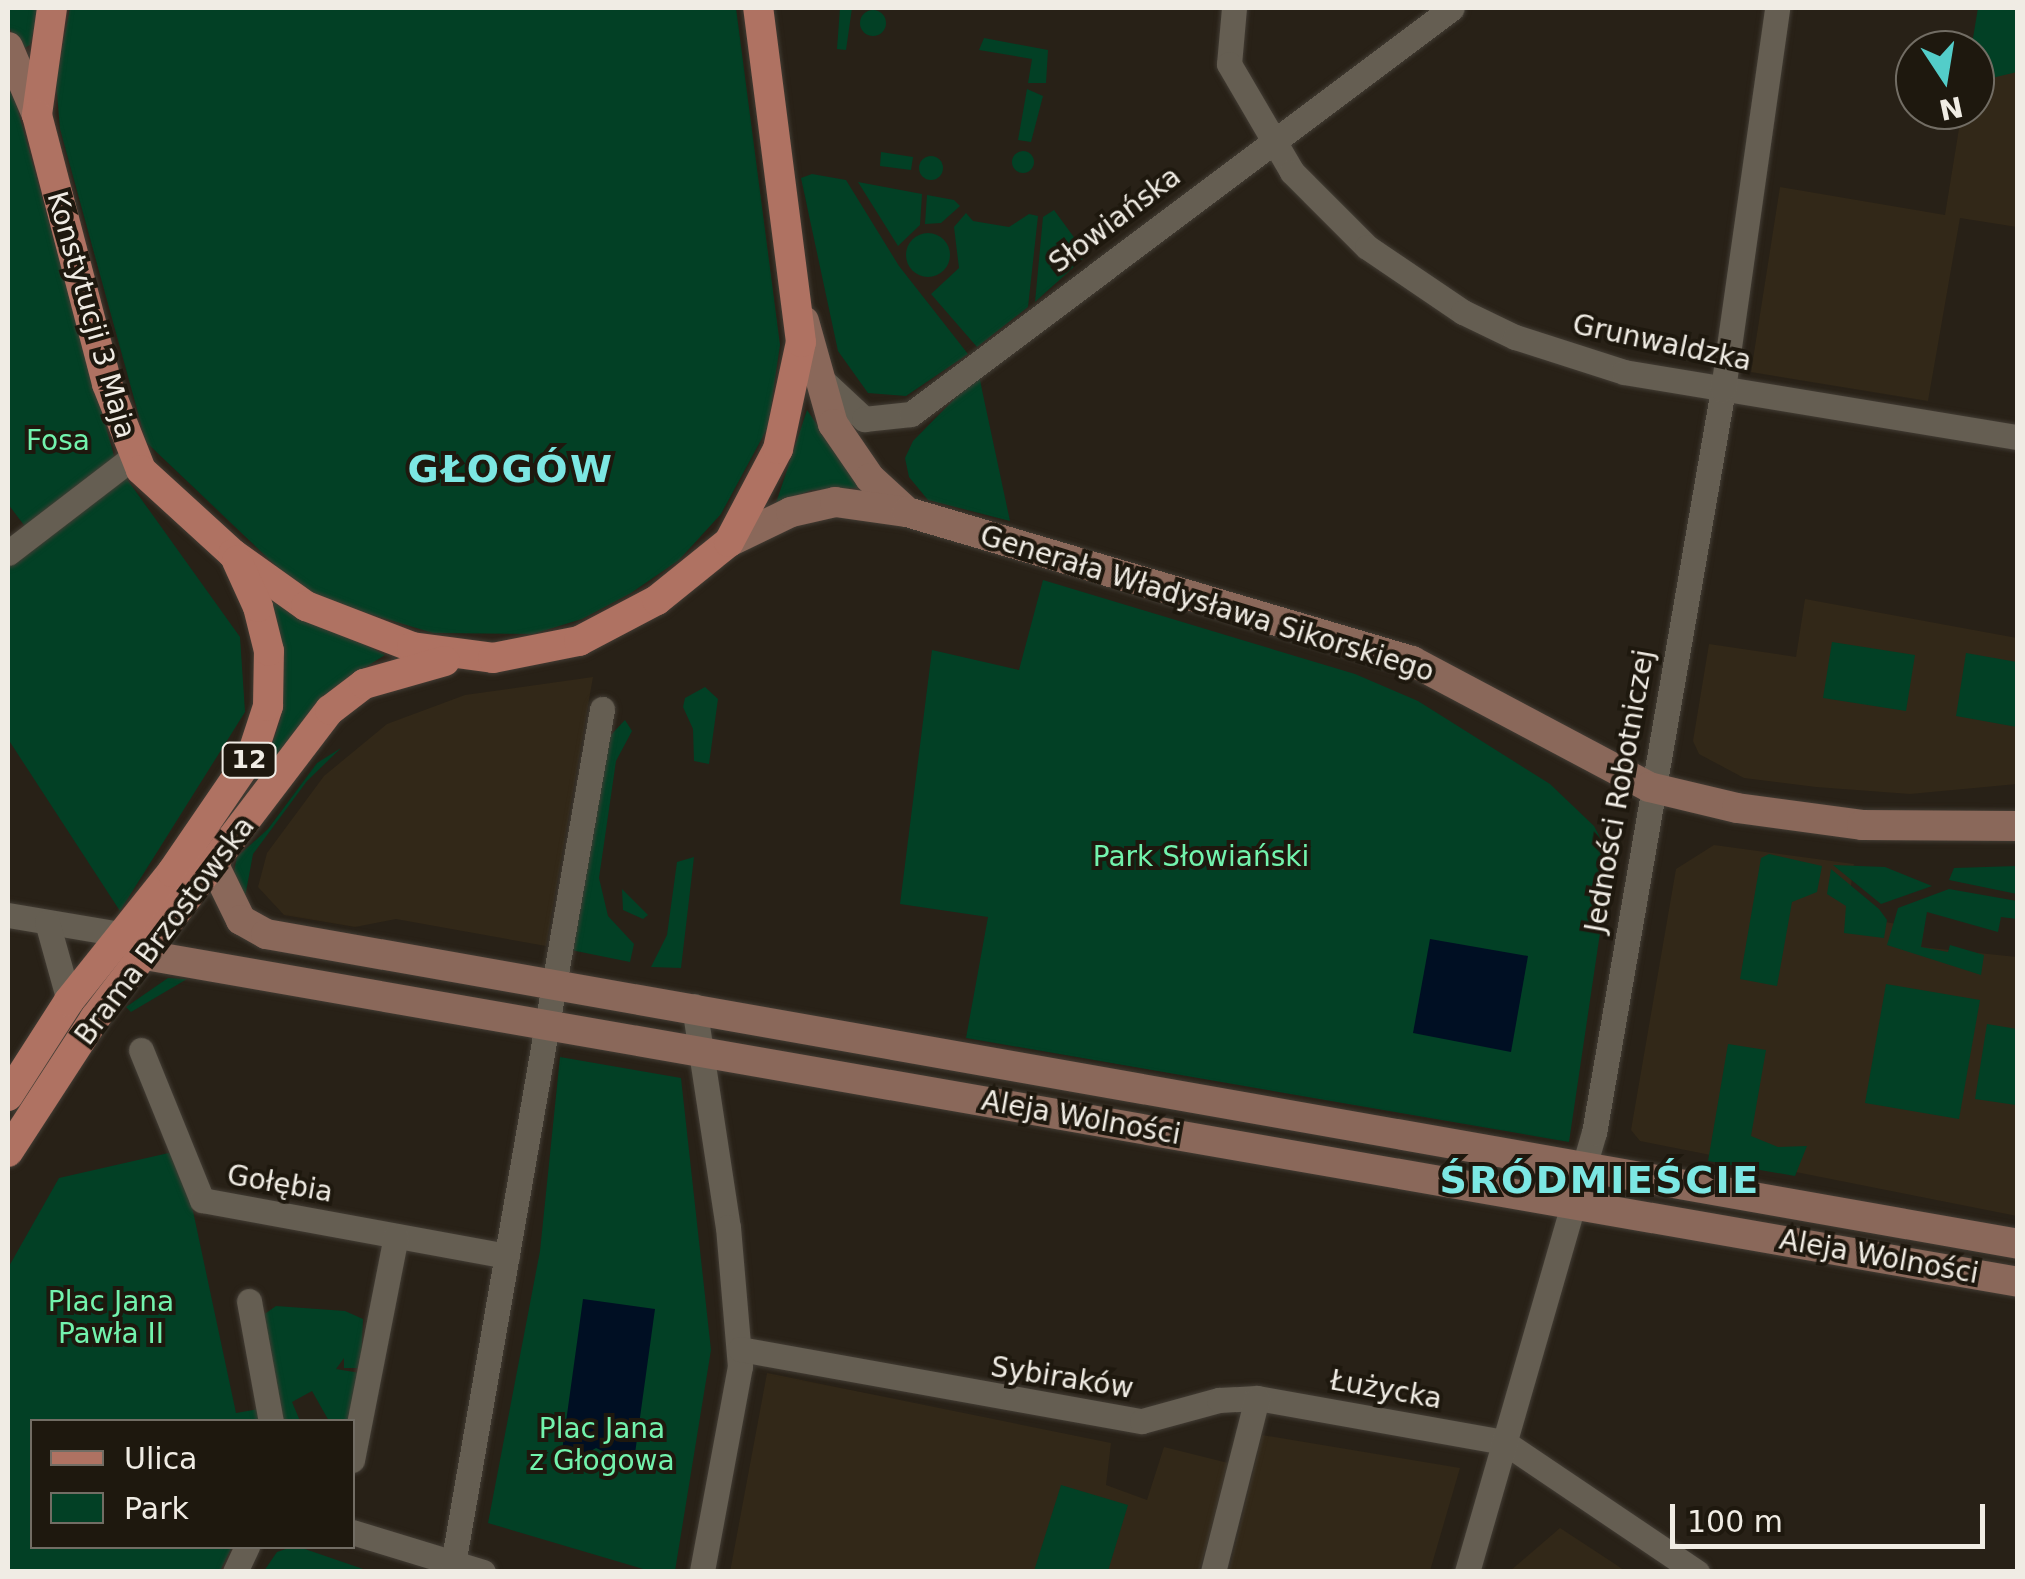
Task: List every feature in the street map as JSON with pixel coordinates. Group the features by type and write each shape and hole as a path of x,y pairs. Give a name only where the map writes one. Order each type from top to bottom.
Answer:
{"main road":[{"name":"Konstytucji 3 Maja","path":"52,8 38,115 107,384 133,457 233,554 306,606 344,625 412,647 493,658 604,631 657,600 728,542 761,487 792,404 801,342 763,16"},
{"name":"Brama Brzostowska","path":"8,1096 69,1000 236,784 262,730 269,652 258,607 233,554"},
{"name":"Brama Brzostowska","path":"8,1152 94,1018 349,693 419,664 493,658"}],"street":[{"name":"Grunwaldzka","path":"1234,8 1229,64 1292,172 1337,220 1412,282 1463,312 1570,357 1722,389 2018,437"},
{"name":"Słowiańska","path":"816,371 846,409 864,419 911,414 1452,8"},
{"name":"Jedności Robotniczej","path":"1467,1572 1587,1163 1722,389 1777,8"},
{"path":"8,47 38,115"},
{"path":"798,294 816,371 844,443 907,512"},
{"path":"8,552 133,457"},
{"name":"Generała Władysława Sikorskiego","path":"728,542 791,512 836,502 907,512 1412,661 1650,787 1737,808 1862,825 2018,826"},
{"path":"455,1568 602,709"},
{"name":"Aleja Wolności","path":"215,867 234,910 266,934 1587,1163 2018,1244"},
{"path":"8,916 120,934"},
{"path":"46,922 69,1000"},
{"name":"Aleja Wolności","path":"145,955 2018,1282"},
{"path":"694,1006 704,1053 740,1350 737,1401 702,1572"},
{"name":"Gołębia","path":"141,1050 202,1200 507,1256"},
{"path":"355,1445 396,1236"},
{"path":"249,1301 270,1419"},
{"name":"Sybiraków","path":"740,1350 1142,1421 1219,1400 1257,1398"},
{"path":"1213,1572 1257,1398"},
{"name":"Łużycka","path":"1257,1398 1504,1442"},
{"path":"1504,1442 1697,1572"},
{"path":"355,1533 455,1568 483,1572"},
{"path":"235,1572 246,1549"}],"shaded area":[{"path":"2017,72 2017,227 1960,218 1928,401 1751,372 1780,187 1945,215 1959,130 1995,130 1995,76"},
{"path":"1805,599 2017,638 2017,784 1910,794 1816,787 1744,778 1699,754 1693,741 1709,644 1796,657"},
{"path":"593,677 546,946 396,919 355,927 284,915 258,887 267,853 324,776 387,724 465,695"},
{"path":"1714,845 1854,864 1847,915 1924,929 1921,947 2017,957 2017,1216 1640,1141 1631,1130 1676,869"},
{"path":"767,1373 1111,1443 1106,1485 1147,1500 1164,1447 1232,1464 1199,1571 730,1572"},
{"path":"1262,1435 1460,1468 1430,1571 1229,1571"},
{"path":"1560,1528 1615,1564 1625,1571 1510,1571"}],"green space":[{"path":"8,8 39,8 30,45 21,50 8,25"},
{"path":"70,8 736,8 780,345 768,427 721,514 679,560 631,593 582,619 533,634 433,633 320,599 294,583 146,442 60,129 56,81"},
{"path":"840,8 852,8 846,50 837,49"},
{"path":"1978,8 2017,8 2017,72 1995,77 1995,30 1974,30"},
{"path":"873,10 882,14 886,23 882,32 873,36 864,32 860,23 864,14"},
{"path":"984,38 1048,50 1046,83 1028,83 1032,59 979,50"},
{"name":"Fosa","path":"8,75 116,463 27,529 8,504"},
{"path":"1027,89 1043,96 1031,142 1018,140"},
{"path":"1019,151 1027,151 1034,162 1027,173 1019,173 1012,166 1012,158"},
{"path":"881,152 913,157 911,170 880,166"},
{"path":"931,156 943,168 931,180 919,168"},
{"path":"812,174 846,180 899,266 968,354 906,396 868,393 838,351 801,178"},
{"path":"858,182 922,194 920,225 898,246"},
{"path":"927,195 954,200 960,206 941,223 925,224"},
{"path":"1054,210 1087,255 1035,302 1043,217"},
{"path":"966,213 973,221 1009,227 1029,214 1038,216 1028,307 977,347 931,294 959,268 954,227"},
{"path":"928,233 943,240 950,255 943,270 928,277 913,270 906,255 913,240"},
{"path":"979,374 1010,521 928,500 909,477 905,458 913,441"},
{"path":"807,410 861,488 812,490 776,503"},
{"path":"124,475 240,637 245,712 120,911 8,739 8,561"},
{"name":"Park Słowiański","path":"1043,580 1355,674 1418,701 1550,784 1594,826 1611,859 1569,1142 966,1038 988,917 900,904 932,650 1019,670"},
{"path":"272,598 385,655 342,682 274,765 266,761 281,718 283,681"},
{"path":"1832,642 1915,655 1906,711 1823,698"},
{"path":"1966,653 2017,662 2017,727 1956,716"},
{"path":"705,687 718,699 709,764 694,761 693,729 683,707 685,698"},
{"path":"625,720 632,731 616,761 599,878 608,916 634,944 630,962 571,950 609,737"},
{"path":"341,748 307,781 253,854 245,897 233,876 237,857 268,829 317,763"},
{"path":"1769,854 1822,866 1817,892 1792,902 1777,986 1740,979 1761,858"},
{"path":"694,857 681,968 651,967 667,935 677,862"},
{"path":"1833,865 1885,867 1932,886 1881,904"},
{"path":"2017,866 2017,894 1949,880 1954,868"},
{"path":"1831,869 1879,909 1887,920 1884,938 1844,933 1846,906 1827,894"},
{"path":"622,889 648,915 643,919 623,910"},
{"path":"1949,889 2017,901 2017,919 2001,917 1998,932 1927,912 1921,947 1948,952 1950,945 1984,955 1981,975 1887,945 1898,908"},
{"path":"168,978 187,979 131,1012 126,1007"},
{"path":"1886,984 1980,1000 1959,1119 1865,1103"},
{"path":"1987,1024 2017,1029 2016,1105 1975,1099"},
{"path":"1728,1044 1766,1050 1751,1136 1778,1147 1807,1146 1795,1176 1708,1161"},
{"name":"Plac Jana z Głogowa","path":"560,1057 681,1078 711,1350 675,1571 650,1571 488,1523 540,1251"},
{"name":"Plac Jana Pawła II","path":"173,1152 190,1197 236,1413 259,1409 265,1419 30,1419 30,1549 231,1549 220,1571 8,1571 8,1268 59,1178"},
{"path":"276,1306 345,1311 363,1319 361,1368 344,1368 344,1358 336,1369 360,1373 350,1419 328,1419 312,1391 292,1402 299,1419 278,1419 262,1316"},
{"path":"1061,1485 1128,1505 1108,1571 1034,1571"},
{"path":"305,1549 369,1571 264,1571 277,1552"}],"water":[{"path":"1430,939 1528,956 1511,1052 1413,1033"},
{"path":"583,1299 655,1309 633,1468 614,1466 611,1455 596,1448 575,1460 561,1458"}],"district":[{"name":"GŁOGÓW","path":"511,470"},
{"name":"ŚRÓDMIEŚCIE","path":"1600,1181"}]}
